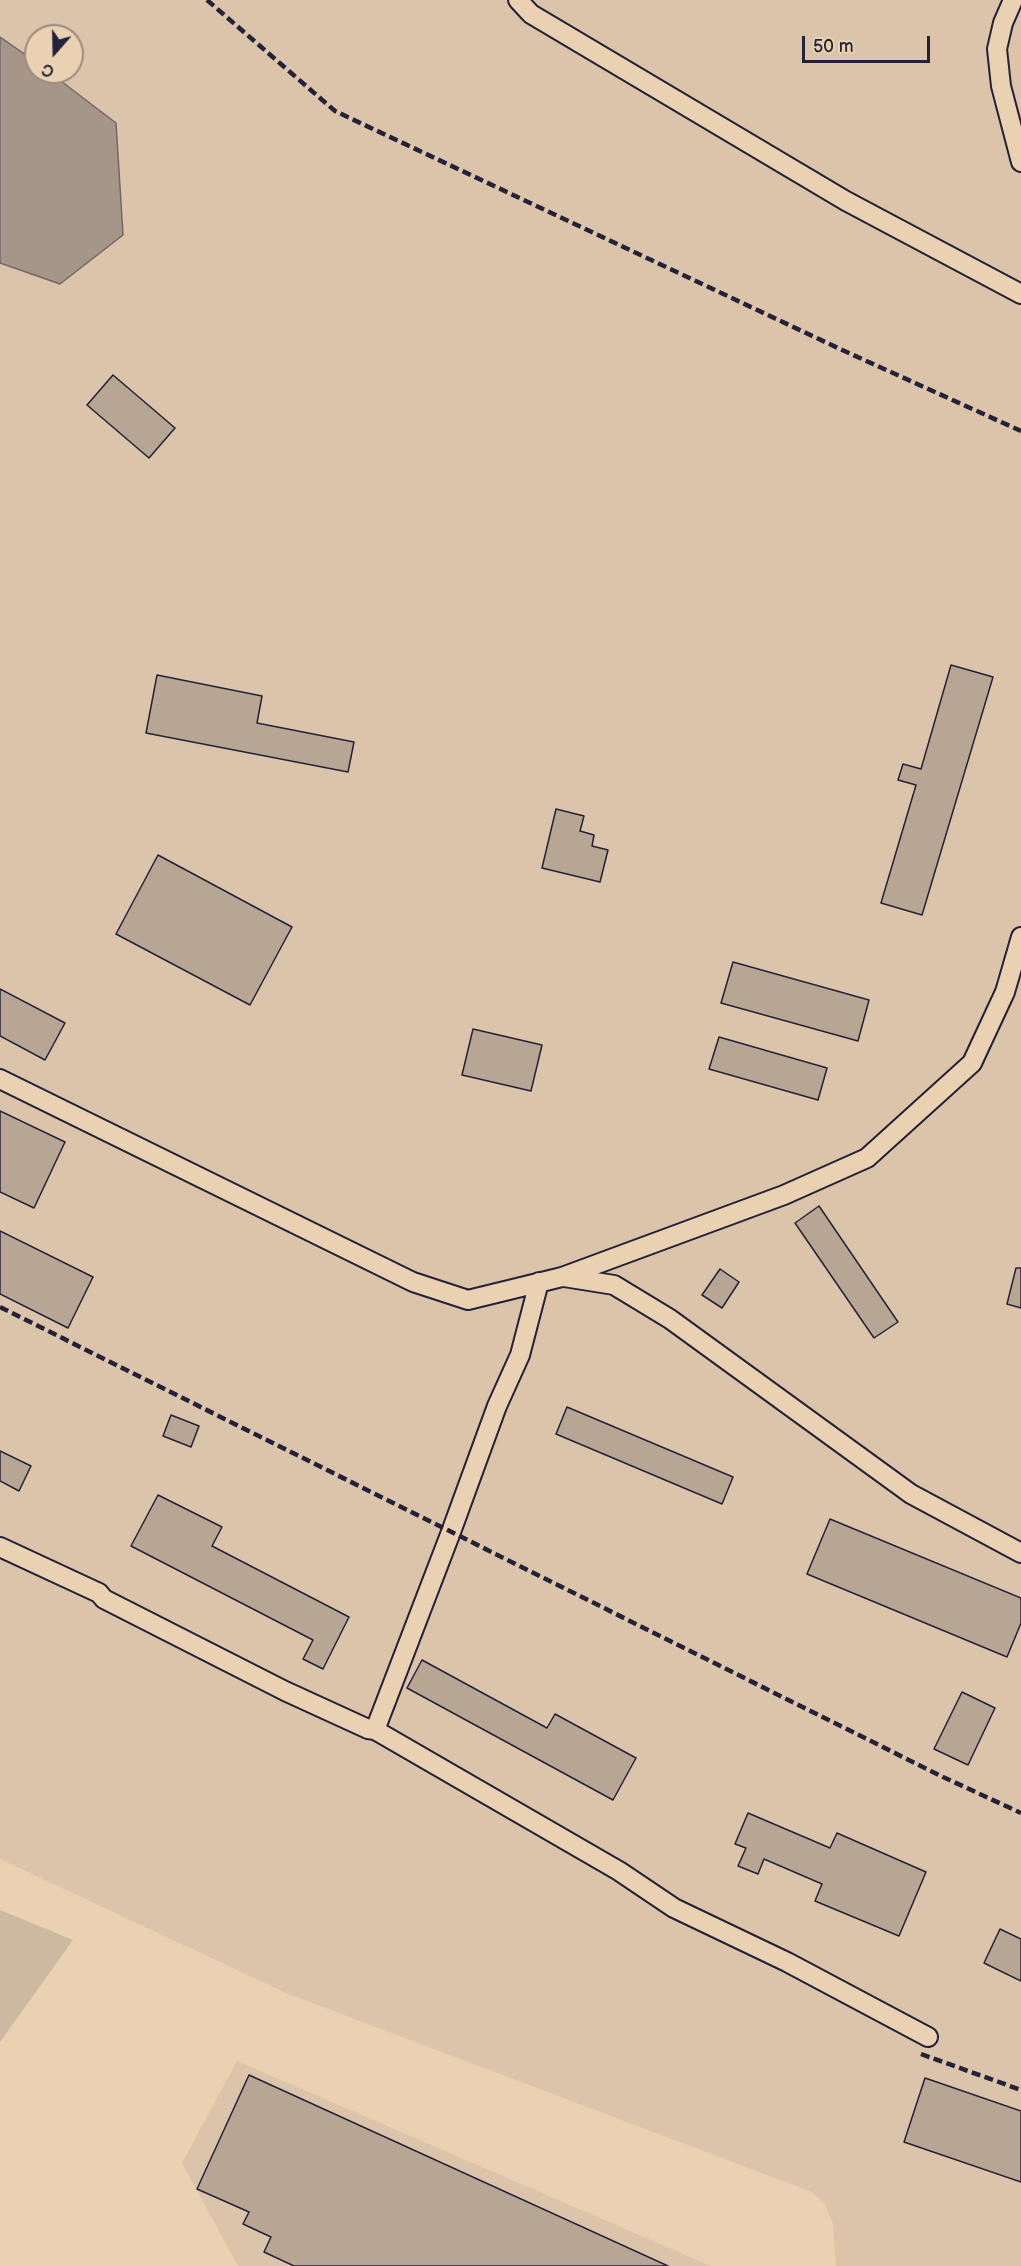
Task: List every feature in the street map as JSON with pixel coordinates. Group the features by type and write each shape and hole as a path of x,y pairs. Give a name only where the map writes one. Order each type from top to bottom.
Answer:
{"lane":[{"path":"518,0 531,14 846,201 1021,294"},
{"path":"1013,0 1003,23 997,49 1001,86 1021,162"},
{"path":"0,1079 413,1282 468,1300 562,1277 784,1195 867,1158 972,1063 1005,992 1021,937"},
{"path":"562,1277 614,1285 670,1319 911,1494 1021,1552"},
{"path":"375,1730 452,1532 497,1407 520,1355 539,1282"},
{"path":"0,1547 99,1593 104,1599 285,1691 368,1729 375,1730 619,1871 674,1908 787,1962 927,2037"}],"shaded area":[{"path":"0,0 1021,0 1021,2266 836,2266 833,2224 825,2204 812,2192 286,1993 0,1859"},
{"path":"0,37 24,54 24,84 65,84 116,123 123,235 60,284 0,263"},
{"path":"0,1910 73,1940 0,2042"},
{"path":"237,2061 711,2266 238,2266 182,2163"}],"building":[{"path":"113,375 175,428 149,458 87,405"},
{"path":"951,665 993,677 922,915 881,903 916,785 898,780 903,764 921,769"},
{"path":"157,675 262,696 257,723 354,742 348,772 146,733"},
{"path":"556,809 584,816 580,831 594,835 592,846 608,850 600,882 542,868"},
{"path":"158,855 292,927 250,1005 116,934"},
{"path":"733,962 869,1000 858,1041 721,1003"},
{"path":"0,989 65,1023 45,1060 0,1036"},
{"path":"473,1029 542,1045 531,1091 462,1075"},
{"path":"719,1037 827,1068 818,1100 709,1069"},
{"path":"0,1111 65,1142 34,1208 0,1192"},
{"path":"819,1206 898,1322 874,1338 795,1223"},
{"path":"0,1231 93,1277 68,1328 0,1294"},
{"path":"1016,1268 1021,1268 1021,1308 1007,1304"},
{"path":"720,1269 739,1282 722,1308 702,1295"},
{"path":"567,1407 733,1477 722,1504 556,1434"},
{"path":"171,1415 199,1426 191,1447 163,1436"},
{"path":"0,1451 31,1466 19,1491 0,1481"},
{"path":"158,1495 222,1527 212,1546 349,1617 323,1669 303,1659 313,1640 131,1546"},
{"path":"830,1519 1021,1598 1021,1623 1007,1657 807,1574"},
{"path":"422,1660 547,1728 555,1714 636,1758 613,1800 407,1688"},
{"path":"962,1692 995,1708 968,1765 934,1749"},
{"path":"748,1813 830,1848 837,1833 926,1872 899,1936 815,1901 822,1884 764,1859 758,1874 738,1866 746,1848 735,1844"},
{"path":"1000,1929 1021,1939 1021,1981 984,1963"},
{"path":"249,2075 668,2266 294,2266 264,2252 271,2237 243,2224 249,2212 197,2189"},
{"path":"925,2078 1021,2111 1021,2182 904,2142"}],"railway":[{"path":"207,0 335,111 840,349 1021,431"},
{"path":"0,1307 943,1777 1021,1813"},
{"path":"921,2054 1021,2090"}]}
